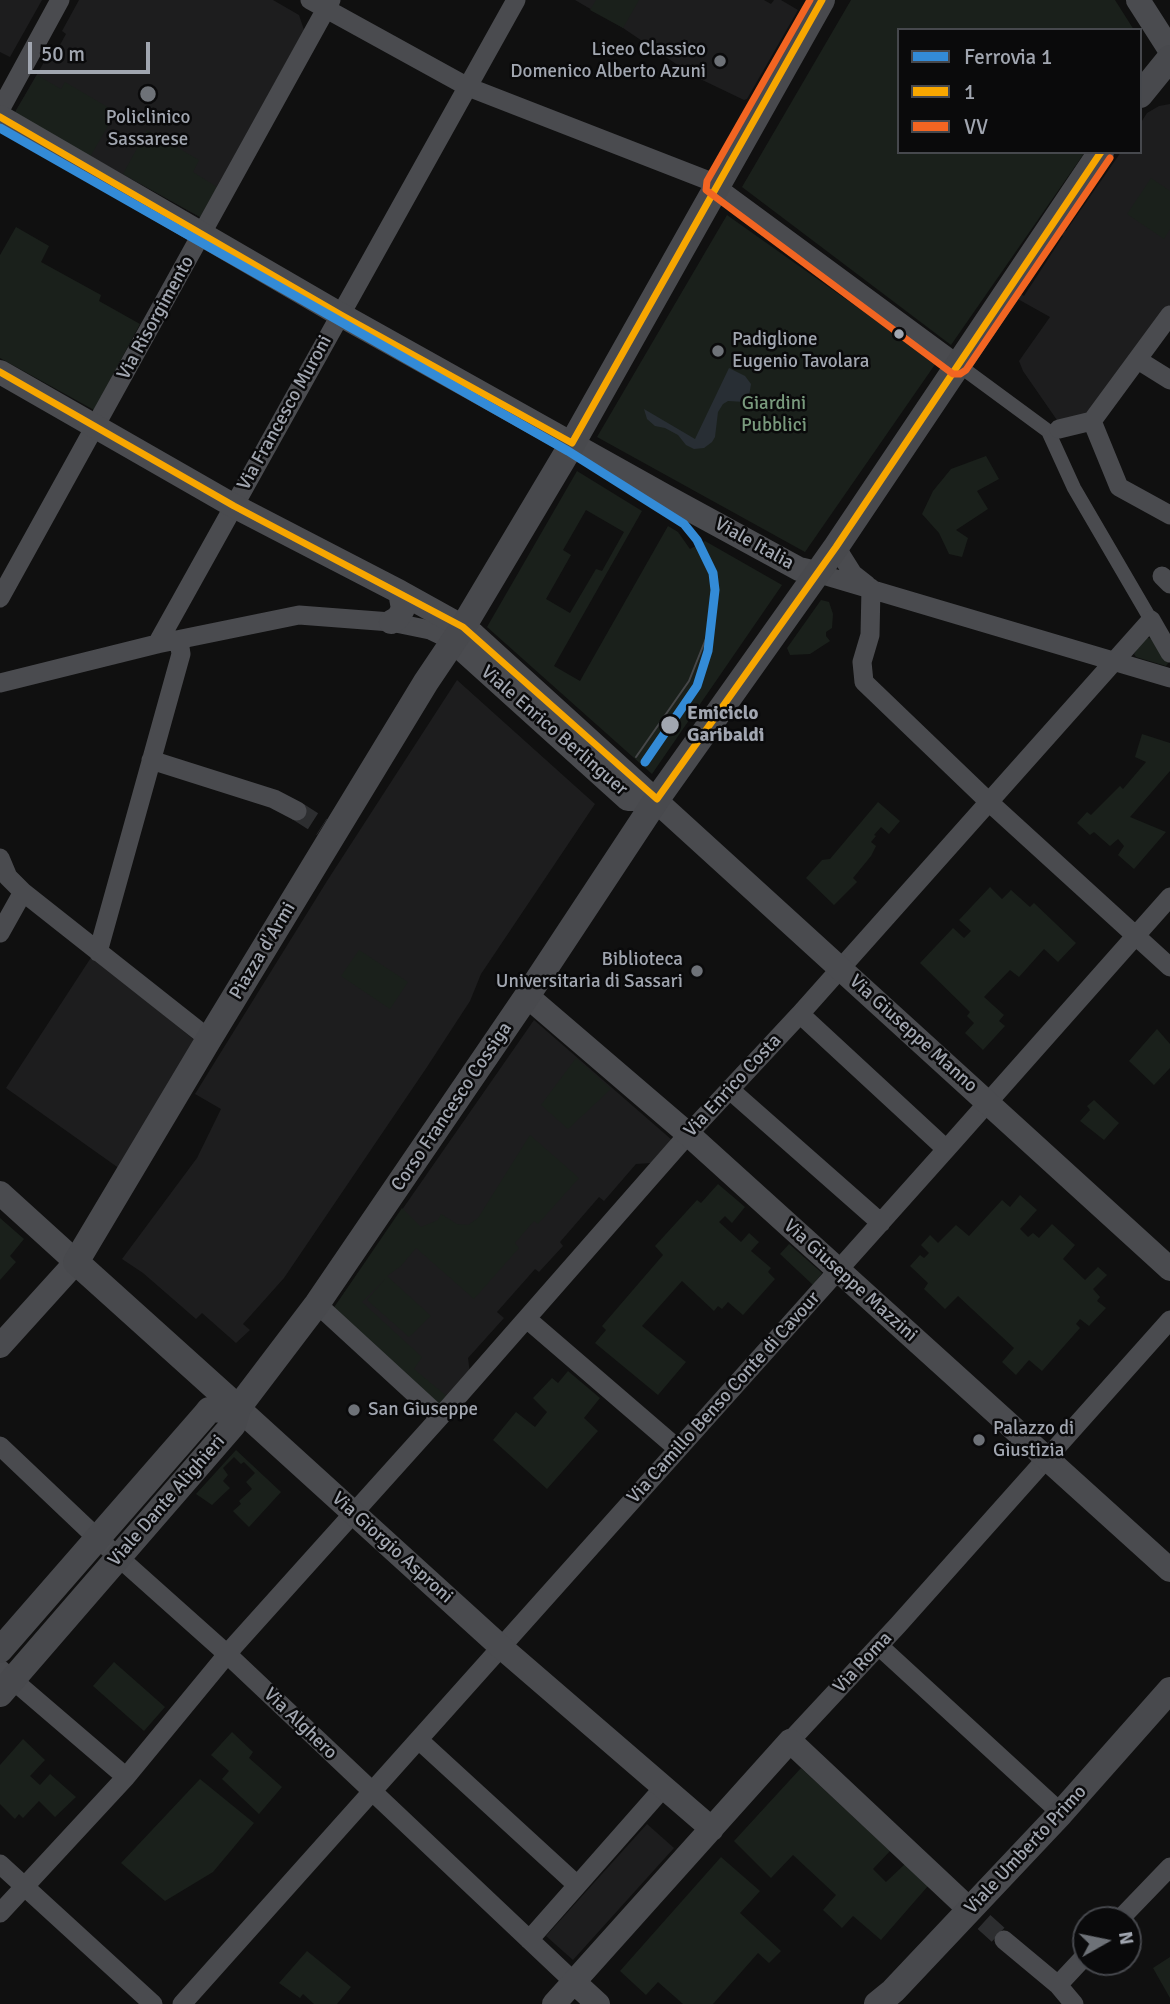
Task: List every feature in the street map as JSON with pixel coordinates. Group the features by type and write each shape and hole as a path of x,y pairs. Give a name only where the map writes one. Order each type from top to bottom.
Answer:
{"main road":[{"name":"Piazza d'Armi","path":"76,1262 209,1039 328,831 458,634 572,443 816,2"},
{"path":"1142,93 1170,58"},
{"name":"Corso Francesco Cossiga","path":"237,1408 317,1304 527,996 657,799 835,547 1100,154"},
{"name":"Via Giorgio Asproni","path":"76,1262 237,1408"},
{"name":"Viale Dante Alighieri","path":"0,1650 209,1410 237,1408 233,1425 227,1433 119,1557 4,1681"},
{"name":"Viale Umberto Primo","path":"877,2004 977,1916 1061,1813 1170,1690"}],"street":[{"path":"0,110 60,0"},
{"name":"Via Francesco Muroni","path":"158,644 516,0"},
{"path":"1138,0 1170,50"},
{"path":"322,3 468,87 708,180 957,364 1054,430 1074,488 1170,653"},
{"name":"Via Risorgimento","path":"0,598 7,566 95,426 202,233 322,3"},
{"name":"Viale Italia","path":"0,117 341,314 799,569 816,573"},
{"path":"1054,430 1093,421 1170,315"},
{"path":"1134,366 1170,380"},
{"name":"Viale Enrico Berlinguer","path":"0,372 234,506 400,592 458,634 628,799 657,799"},
{"path":"1093,421 1119,487 1170,515"},
{"path":"835,547 853,574 871,588"},
{"path":"816,573 1170,678"},
{"path":"871,588 870,635 861,671 864,682 989,802 1170,967"},
{"path":"391,622 398,618 403,609 400,592"},
{"path":"0,682 158,644 299,615 391,622 458,634"},
{"name":"Via Enrico Costa","path":"0,1913 125,1777 227,1654 440,1417 688,1134 800,1014 1151,620"},
{"path":"98,952 181,653 179,641"},
{"path":"151,760 274,799 297,811"},
{"name":"Via Giuseppe Manno","path":"657,799 1170,1269"},
{"path":"0,858 8,877 23,892 209,1039"},
{"path":"0,933 23,892"},
{"name":"Via Camillo Benso Conte di Cavour","path":"182,2004 1170,897"},
{"name":"Via Giuseppe Mazzini","path":"527,996 688,1134 1170,1570"},
{"path":"800,1014 946,1149"},
{"path":"729,1089 881,1223"},
{"path":"0,1193 76,1262 0,1346"},
{"path":"317,1304 440,1417"},
{"path":"527,1318 678,1449"},
{"name":"Via Roma","path":"554,2004 1170,1320"},
{"name":"Via Giorgio Asproni","path":"237,1408 501,1647 712,1829"},
{"name":"Via Alghero","path":"0,1446 96,1537 227,1654 598,2004"},
{"path":"879,1646 1061,1813"},
{"path":"4,1681 125,1777"},
{"path":"419,1741 577,1885"},
{"path":"790,1741 977,1916"},
{"path":"529,1940 664,1787"},
{"path":"0,1864 153,2004"},
{"path":"1132,1906 1170,1867"},
{"path":"1004,1940 1058,1985 1074,2004"},
{"path":"1058,1985 1072,1970"}],"shaded area":[{"path":"0,0 42,0 10,57 0,52"},
{"name":"Policlinico Sassarese","path":"79,0 273,0 299,15 304,30 200,217 14,114 51,50 56,52 66,34 62,31"},
{"name":"Liceo Classico Domenico Alberto Azuni","path":"575,0 764,0 771,4 774,0 781,0 798,10 744,100 694,76 623,28"},
{"path":"1170,104 1170,305 1126,371 1087,417 1059,423 1019,361 1050,317 1016,298 1019,293 1024,296 1063,236 1061,234 1066,231 1120,154 1142,154 1142,121 1147,113 1159,106"},
{"path":"729,368 745,376 751,384 749,396 745,402 728,401 723,404 718,412 715,437 704,448 694,449 686,445 678,435 655,426 647,419 644,409 695,439"},
{"path":"457,680 595,804 481,974 470,1001 427,1067 284,1278 243,1324 250,1330 236,1343 202,1313 196,1319 143,1273 122,1259 197,1158 221,1109 195,1094 327,881"},
{"path":"92,956 198,1043 120,1169 6,1088"},
{"path":"534,1020 672,1140 651,1163 636,1164 604,1201 599,1197 560,1242 563,1246 539,1272 535,1269 497,1312 504,1318 468,1358 470,1374 442,1407 333,1309"},
{"path":"647,1824 674,1848 573,1960 546,1936"}],"green space":[{"path":"596,0 639,0 623,28 590,10"},
{"path":"851,0 1115,0 1133,28 897,28 897,154 1084,154 951,345 742,187"},
{"path":"37,75 61,89 65,82 116,112 90,157 14,114"},
{"path":"147,130 199,160 193,172 217,187 200,217 123,174"},
{"path":"1151,178 1170,191 1170,229 1164,239 1127,214"},
{"name":"Giardini Pubblici","path":"727,215 936,363 805,552 597,437"},
{"path":"16,227 49,246 41,262 101,295 99,301 140,324 94,410 0,358 0,255"},
{"path":"986,456 999,479 977,491 988,509 956,530 968,538 962,557 949,554 939,533 922,514 933,491 951,469"},
{"path":"577,471 642,511 554,666 580,681 668,526 678,532 690,549 705,541 782,585 652,774 487,627","holes":["586,510 624,532 602,571 596,569 570,613 546,599 571,555 563,550"]},
{"path":"821,600 829,602 833,614 832,628 826,632 830,641 810,654 790,655 787,648"},
{"path":"1145,637 1156,640 1169,662 1166,666 1136,657 1134,654"},
{"path":"1142,734 1170,743 1170,771 1130,817 1166,832 1134,869 1118,855 1124,846 1118,839 1110,846 1094,832 1090,835 1077,823 1087,812 1091,815 1120,786 1123,789 1146,762 1135,757"},
{"path":"878,802 900,821 889,834 881,827 874,835 876,836 871,842 876,846 853,878 857,882 834,905 806,878 822,860 830,859"},
{"path":"990,887 1002,899 1011,890 1030,907 1034,903 1076,943 1058,962 1044,949 1019,977 1010,970 984,997 1004,1015 999,1021 1005,1026 983,1050 965,1033 974,1023 967,1016 970,1012 920,963 953,928 964,938 971,931 959,920"},
{"path":"359,950 408,982 390,1009 341,976"},
{"path":"1157,1029 1170,1044 1170,1068 1154,1085 1129,1061"},
{"path":"576,1058 611,1089 568,1129 541,1105"},
{"path":"1094,1100 1119,1123 1104,1140 1080,1121 1090,1110 1087,1106"},
{"path":"530,1135 579,1178 538,1224 534,1221 515,1243 519,1248 474,1299 416,1248 401,1266 387,1276 431,1316 409,1337 367,1300 385,1279 362,1302 422,1357 414,1369 449,1398 442,1407 333,1309 402,1208 421,1227 438,1220 441,1214 457,1224 468,1225 478,1218"},
{"path":"718,1184 745,1207 732,1223 725,1216 719,1222 741,1242 749,1233 759,1242 751,1251 771,1268 768,1272 775,1279 743,1315 728,1302 722,1309 718,1306 714,1311 682,1281 642,1326 686,1362 658,1395 595,1343 606,1330 602,1326 663,1255 655,1246 697,1200 701,1203"},
{"path":"1020,1195 1037,1210 1020,1229 1028,1237 1033,1233 1039,1238 1052,1224 1075,1245 1063,1259 1085,1280 1098,1267 1107,1275 1093,1289 1100,1297 1097,1301 1106,1308 1089,1326 1080,1319 1076,1324 1080,1328 1042,1371 1029,1360 1016,1375 1002,1362 1014,1348 958,1296 945,1309 924,1289 928,1283 910,1266 920,1255 924,1258 929,1253 921,1245 930,1235 938,1243 956,1225 969,1236 1002,1200 1010,1207"},
{"path":"0,1218 24,1239 10,1256 16,1262 0,1280"},
{"path":"789,1244 822,1273 813,1285 780,1254"},
{"path":"568,1371 600,1398 584,1418 598,1431 547,1489 493,1440 516,1412 535,1427 547,1412 533,1398 552,1378 558,1383"},
{"path":"236,1450 281,1492 249,1527 233,1511 252,1489 246,1482 255,1473 244,1462 241,1464 234,1457 223,1468 228,1475 223,1481 230,1488 212,1505 196,1494"},
{"path":"114,1662 165,1707 144,1731 93,1686"},
{"path":"232,1732 253,1752 249,1758 282,1787 259,1814 222,1779 229,1771 211,1755"},
{"path":"23,1739 45,1760 30,1776 40,1785 50,1774 76,1797 55,1817 39,1801 23,1818 19,1814 15,1819 0,1804 0,1765"},
{"path":"801,1768 890,1851 873,1869 886,1882 905,1864 928,1886 881,1940 853,1916 842,1928 823,1910 836,1895 793,1855 771,1878 734,1841"},
{"path":"200,1779 254,1823 213,1872 165,1901 121,1863"},
{"path":"721,1857 760,1891 740,1913 781,1951 769,1963 758,1953 713,2004 683,2004 658,1982 646,1995 620,1971"},
{"path":"307,1951 351,1987 337,2004 314,2004 303,1994 300,1998 279,1983"},
{"path":"1170,1957 1170,1998 1153,1968"}],"tunnel":[{"path":"297,811 322,827"},
{"path":"984,1922 1004,1940"}],"tram line":[{"path":"636,757 689,681 711,626"}],"rail line":[{"name":"1","path":"0,128 568,451 684,524 697,540 713,573 715,590 708,651 697,686 645,762"}],"transit line":[{"name":"VV","path":"810,0 707,181 706,190 953,374 966,370 1110,158"},
{"name":"1","path":"0,117 341,315 572,443 822,0"},
{"name":"1","path":"0,372 234,506 463,627 657,799 836,547 1100,154"}],"place":[{"name":"Liceo Classico Domenico Alberto Azuni","path":"720,61"},
{"name":"Policlinico Sassarese","path":"148,94"},
{"name":"Padiglione Eugenio Tavolara","path":"718,351"},
{"name":"Emiciclo Garibaldi","path":"670,725"},
{"name":"Biblioteca Universitaria di Sassari","path":"697,971"},
{"name":"San Giuseppe","path":"354,1410"},
{"name":"Palazzo di Giustizia","path":"979,1440"}]}
